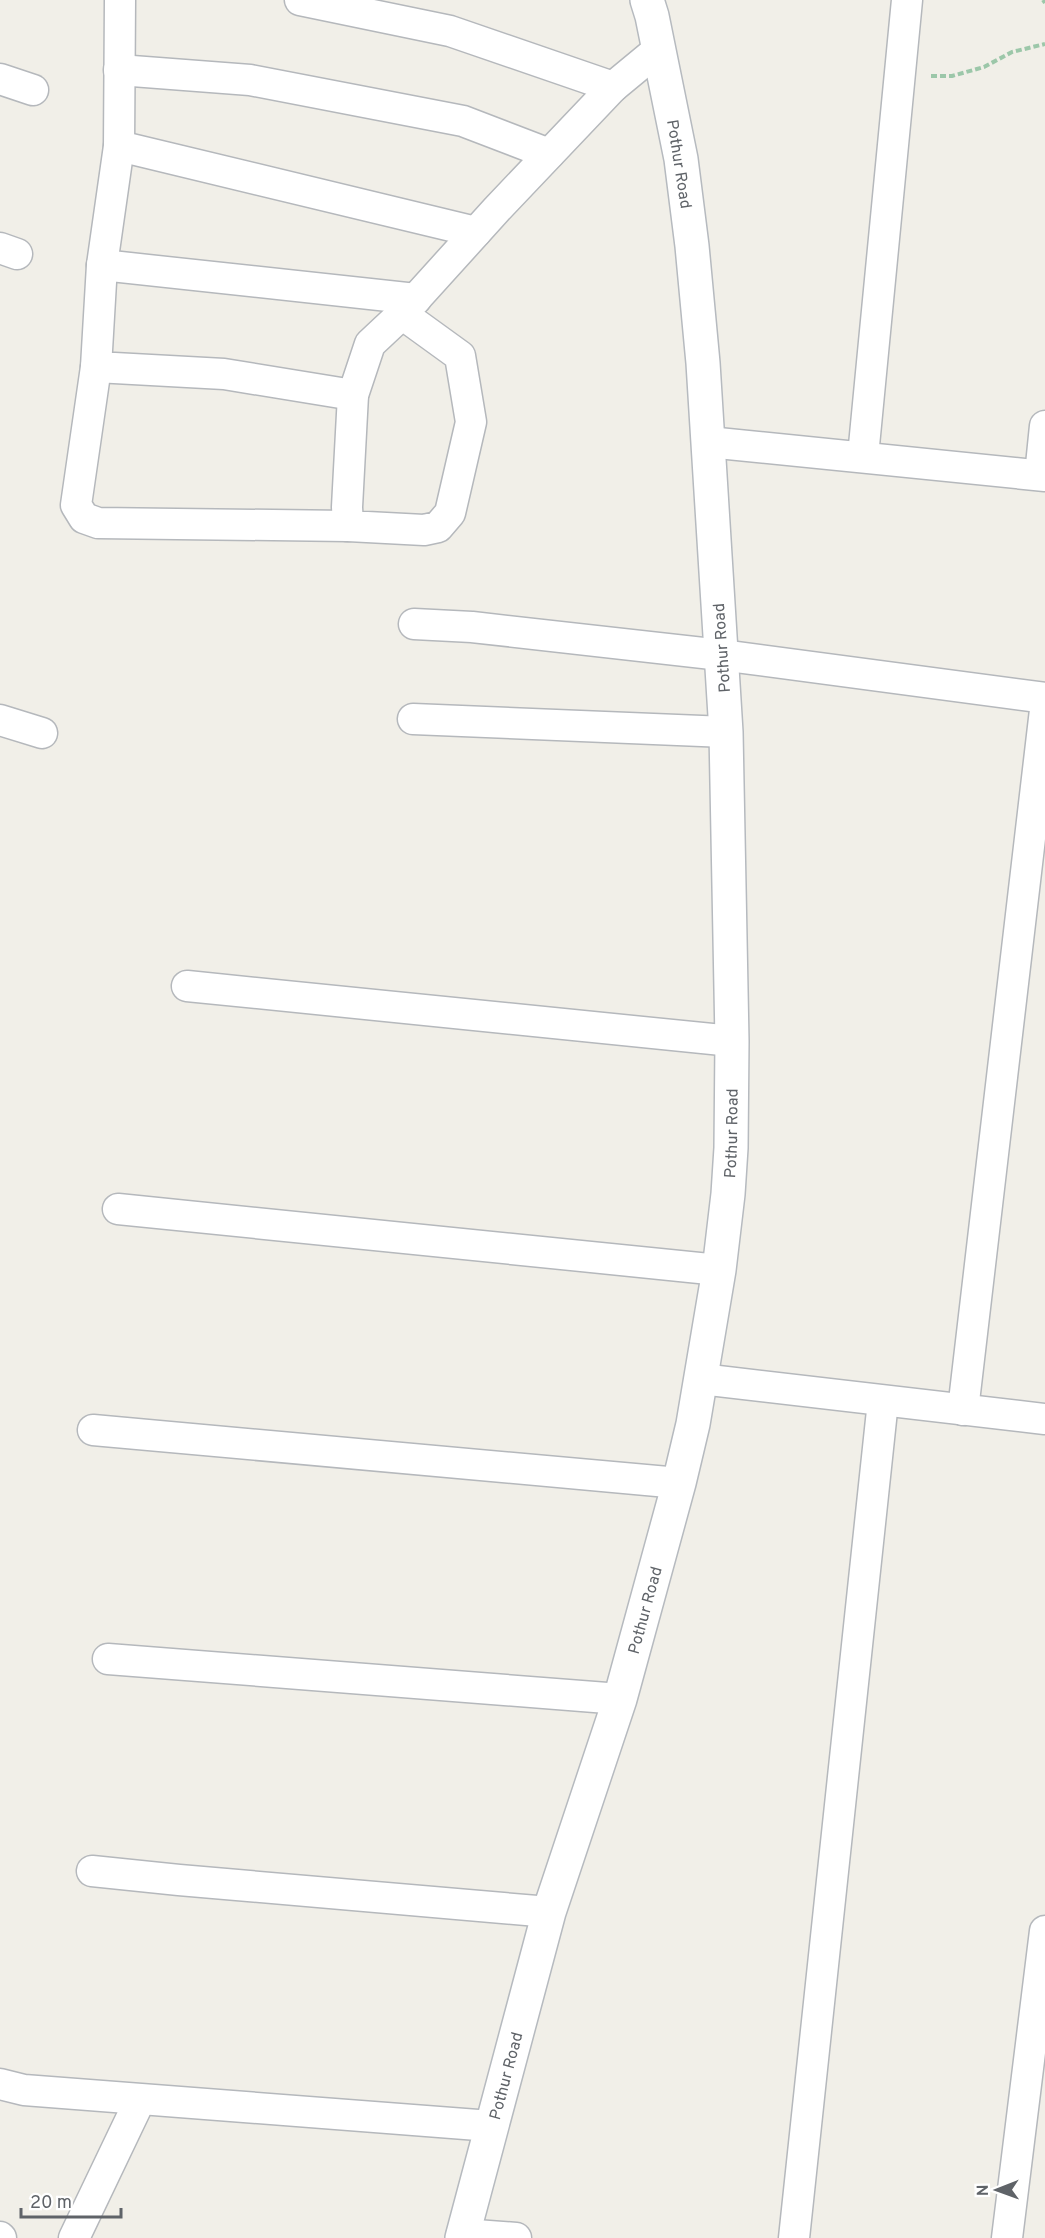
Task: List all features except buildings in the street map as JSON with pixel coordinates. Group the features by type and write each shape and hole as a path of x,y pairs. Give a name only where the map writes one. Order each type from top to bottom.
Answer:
{"street":[{"path":"102,265 409,306 460,356 471,422 450,513 438,527 424,530 348,525 98,523 84,518 76,505 96,367 102,265 119,146 120,0"},
{"path":"300,0 450,31 614,87"},
{"name":"Pothur Road","path":"462,2236 549,1912 620,1699 679,1483 693,1424 719,1270 731,1148 732,1041 726,732 708,442 692,246 681,159 647,0"},
{"path":"862,456 907,0"},
{"path":"348,525 353,395 370,344 409,306 614,87 658,49"},
{"path":"119,70 250,80 463,121 549,154"},
{"path":"0,80 33,90"},
{"path":"119,146 476,232"},
{"path":"96,367 224,374 353,395"},
{"path":"708,442 1042,475 1045,426"},
{"path":"414,624 472,627 721,654 1045,698"},
{"path":"963,1410 1045,710"},
{"path":"413,719 726,732"},
{"path":"0,720 42,733"},
{"path":"187,986 732,1041"},
{"path":"118,1209 719,1270"},
{"path":"701,1379 1045,1419"},
{"path":"794,2238 883,1401"},
{"path":"93,1430 679,1483"},
{"path":"108,1659 620,1699"},
{"path":"92,1870 179,1881 549,1912"},
{"path":"1007,2238 1045,1931"},
{"path":"0,2084 24,2090 491,2126"},
{"path":"74,2238 141,2100"},
{"path":"462,2236 516,2238"}],"path":[{"path":"900,75 952,76 984,67 1012,52 1045,44"}]}
